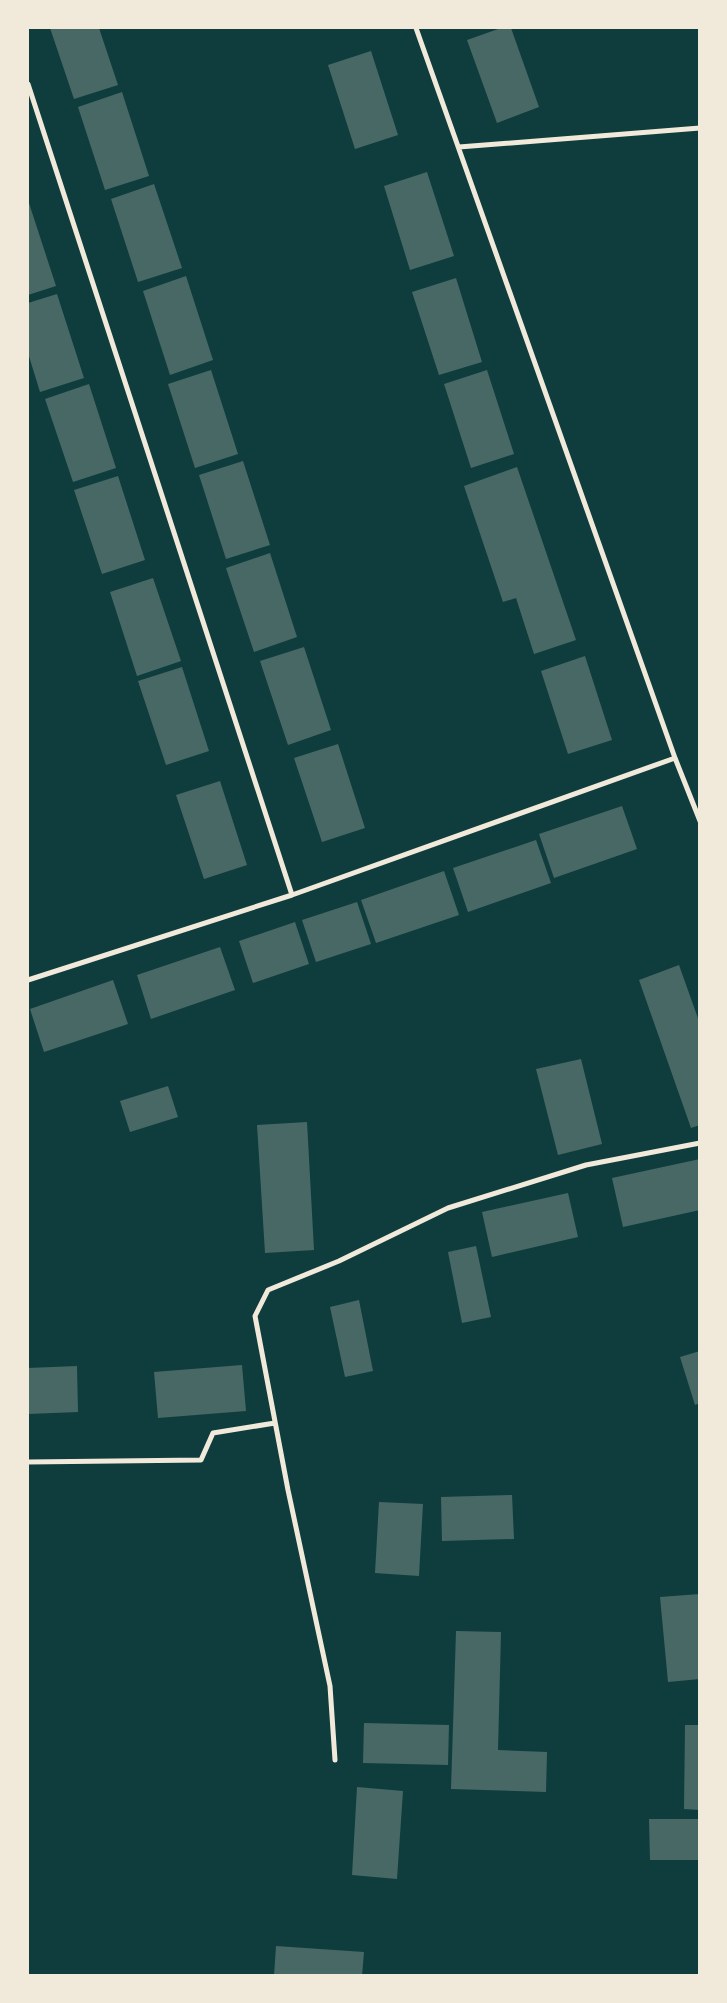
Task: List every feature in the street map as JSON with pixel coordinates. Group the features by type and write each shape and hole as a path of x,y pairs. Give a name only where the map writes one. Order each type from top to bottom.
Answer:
{"street":[{"path":"416,28 675,758 700,821"},
{"path":"28,84 292,895"},
{"path":"459,148 700,128"},
{"path":"28,980 292,895 675,758"},
{"path":"335,1760 330,1686 275,1423 255,1316 268,1290 339,1262 448,1208 586,1165 700,1143"},
{"path":"28,1462 201,1460 213,1433 275,1423"}],"building":[{"path":"50,28 99,28 118,85 74,99"},
{"path":"501,28 511,28 539,107 497,123 467,40"},
{"path":"371,51 398,135 355,149 328,65"},
{"path":"122,92 149,176 105,190 78,107"},
{"path":"427,172 454,256 410,270 384,186"},
{"path":"154,184 182,268 138,282 111,199"},
{"path":"28,200 56,286 28,295"},
{"path":"186,276 213,360 170,375 143,291"},
{"path":"456,278 482,362 439,375 412,292"},
{"path":"57,294 84,378 40,392 28,353 28,303"},
{"path":"211,370 238,454 195,468 168,384"},
{"path":"487,370 514,454 471,468 444,384"},
{"path":"89,384 116,468 73,482 45,399"},
{"path":"243,461 270,545 226,559 199,475"},
{"path":"517,467 576,640 534,654 516,598 503,602 464,486"},
{"path":"118,476 145,560 102,574 74,490"},
{"path":"270,553 297,637 254,652 226,568"},
{"path":"153,578 181,661 137,676 110,592"},
{"path":"304,647 331,730 288,745 260,661"},
{"path":"585,656 612,740 568,754 541,671"},
{"path":"182,667 209,751 166,765 138,681"},
{"path":"338,744 365,828 322,842 294,758"},
{"path":"220,781 247,865 204,879 176,795"},
{"path":"622,806 637,849 554,878 539,834"},
{"path":"536,840 551,883 468,912 453,868"},
{"path":"444,871 459,915 376,943 361,900"},
{"path":"357,902 371,944 316,962 302,920"},
{"path":"295,922 309,964 253,983 239,941"},
{"path":"220,947 235,990 151,1019 137,975"},
{"path":"679,965 700,1024 700,1125 691,1128 639,980"},
{"path":"113,980 128,1024 44,1052 30,1009"},
{"path":"581,1059 602,1144 558,1155 536,1069"},
{"path":"168,1086 178,1117 130,1132 120,1101"},
{"path":"307,1122 314,1250 265,1253 257,1125"},
{"path":"700,1159 700,1210 623,1227 612,1178"},
{"path":"568,1193 578,1237 492,1257 482,1212"},
{"path":"476,1246 491,1317 462,1323 448,1252"},
{"path":"359,1300 373,1371 345,1377 330,1307"},
{"path":"700,1351 700,1403 695,1405 680,1357"},
{"path":"242,1365 246,1411 158,1418 154,1372"},
{"path":"77,1366 78,1412 28,1414 28,1368"},
{"path":"512,1495 514,1539 442,1541 441,1497"},
{"path":"379,1502 423,1504 419,1576 375,1573"},
{"path":"700,1594 700,1679 668,1682 660,1597"},
{"path":"456,1631 501,1632 498,1750 547,1752 546,1792 451,1789"},
{"path":"364,1723 449,1725 448,1765 363,1763"},
{"path":"685,1725 700,1725 700,1810 684,1809"},
{"path":"357,1787 403,1791 397,1879 352,1875"},
{"path":"649,1819 700,1819 700,1860 650,1860"},
{"path":"276,1946 364,1952 362,1976 274,1976"}]}
